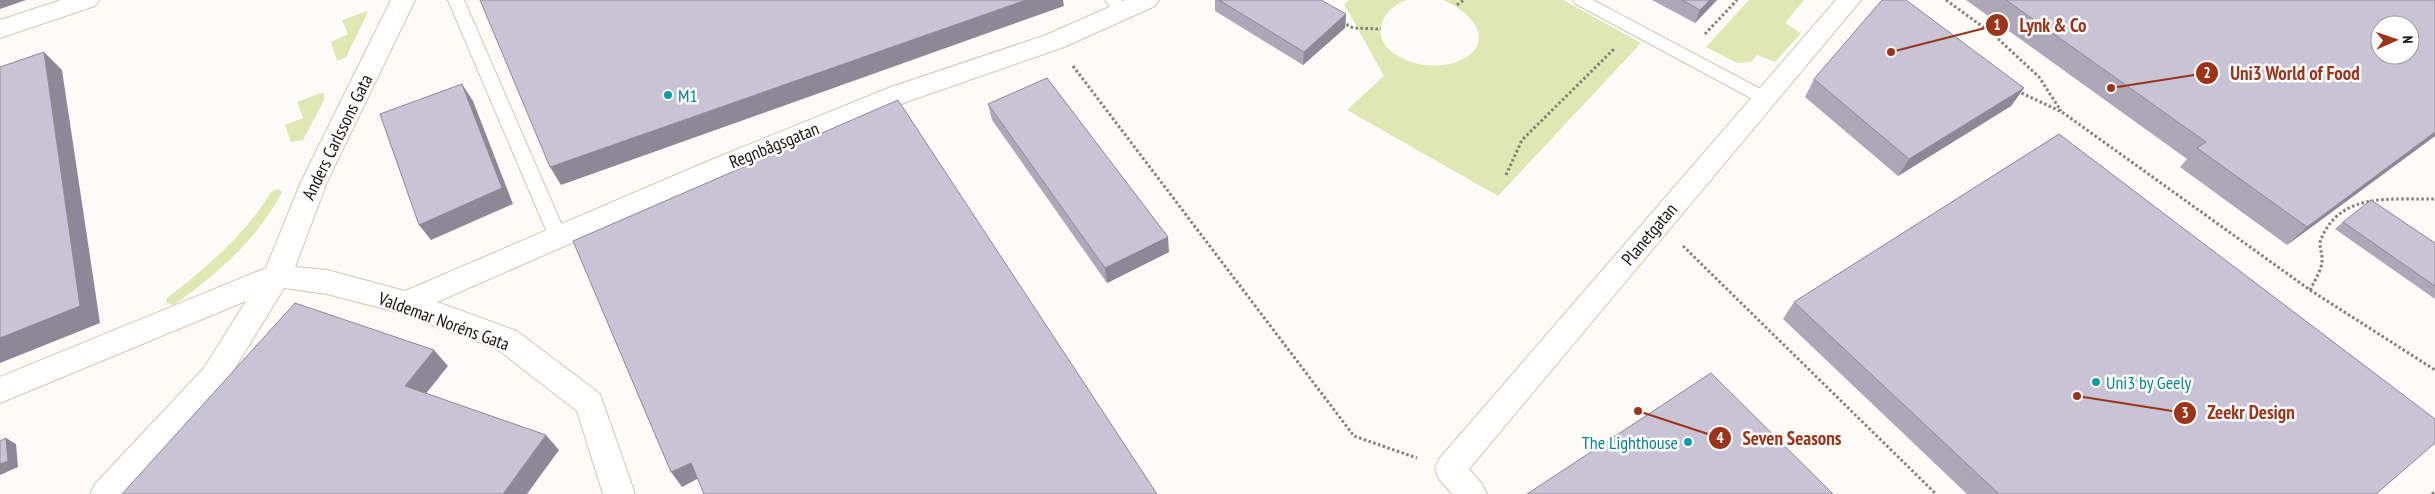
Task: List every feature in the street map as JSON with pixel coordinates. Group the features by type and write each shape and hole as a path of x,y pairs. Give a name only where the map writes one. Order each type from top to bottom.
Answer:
{"street":[{"path":"0,29 88,0"},
{"name":"Anders Carlssons Gata","path":"106,494 214,377 278,276 314,182 403,0"},
{"name":"Regnbågsgatan","path":"406,303 714,169 900,94 1055,42 1117,5 1147,0"},
{"name":"Planetgatan","path":"1450,469 1848,0"},
{"path":"0,390 278,276"},
{"name":"Valdemar Noréns Gata","path":"278,276 327,282 406,303 508,340 589,403 619,494"},
{"path":"1450,469 1471,494"}],"lane":[{"path":"456,0 558,237"},
{"path":"1581,0 1764,98"}],"path":[{"path":"1457,5 1464,0"},
{"path":"1685,56 1737,0"},
{"path":"1946,0 1994,35 2039,77 2062,112"},
{"path":"1337,19 1353,28 1381,29"},
{"path":"1506,175 1522,140 1633,28"},
{"path":"1055,42 1354,436 1450,469"},
{"path":"2014,89 2062,112 2310,290 2435,370"},
{"path":"2310,290 2322,262 2320,241 2333,218 2345,209 2364,201 2435,199"},
{"path":"1658,222 1936,494"},
{"path":"2432,494 2435,491"}],"green space":[{"path":"1349,0 1408,0 1398,4 1386,15 1381,29 1383,41 1391,51 1404,59 1420,64 1437,65 1453,63 1468,56 1476,48 1479,40 1478,31 1468,16 1460,9 1443,0 1563,0 1641,43 1498,196 1347,110 1384,76 1344,4"},
{"path":"1749,0 1804,0 1785,23 1801,33 1775,62 1757,55 1751,62 1737,63 1706,47"},
{"path":"367,11 346,57 337,61 331,42 348,34 342,20"},
{"path":"320,93 324,94 324,100 303,140 291,142 285,125 303,118 297,102"},
{"path":"278,189 282,192 261,226 235,255 174,305 166,303 167,298 224,250 250,222 271,192"}],"building":[{"name":"M1","path":"480,0 1026,0 550,167"},
{"path":"1219,0 1321,0 1346,14 1304,52"},
{"path":"1682,0 1710,0 1700,10"},
{"path":"1882,0 1906,0 2024,88 1909,159 1814,79"},
{"path":"2006,0 2435,0 2435,132 2307,227 2197,148 2206,142"},
{"path":"44,52 80,306 0,338 0,67"},
{"path":"1047,78 1168,237 1105,268 988,104"},
{"path":"462,84 502,188 419,225 380,114"},
{"path":"898,100 1157,494 704,494 691,463 671,472 573,241"},
{"name":"Uni3 by Geely","path":"2059,134 2435,419 2435,443 2376,494 1999,494 1794,302"},
{"path":"2371,200 2435,243 2435,286 2343,222"},
{"path":"295,303 434,350 405,386 546,435 503,494 122,494"},
{"name":"The Lighthouse","path":"1711,373 1833,494 1527,494"},
{"path":"6,438 8,461 0,464 0,441"}],"place":[{"name":"Lynk & Co","path":"1891,52"},
{"name":"Uni3 World of Food","path":"2111,88"},
{"name":"M1","path":"668,95"},
{"name":"Uni3 by Geely","path":"2096,382"},
{"name":"Zeekr Design","path":"2077,396"},
{"name":"Seven Seasons","path":"1638,411"},
{"name":"The Lighthouse","path":"1688,442"}]}
